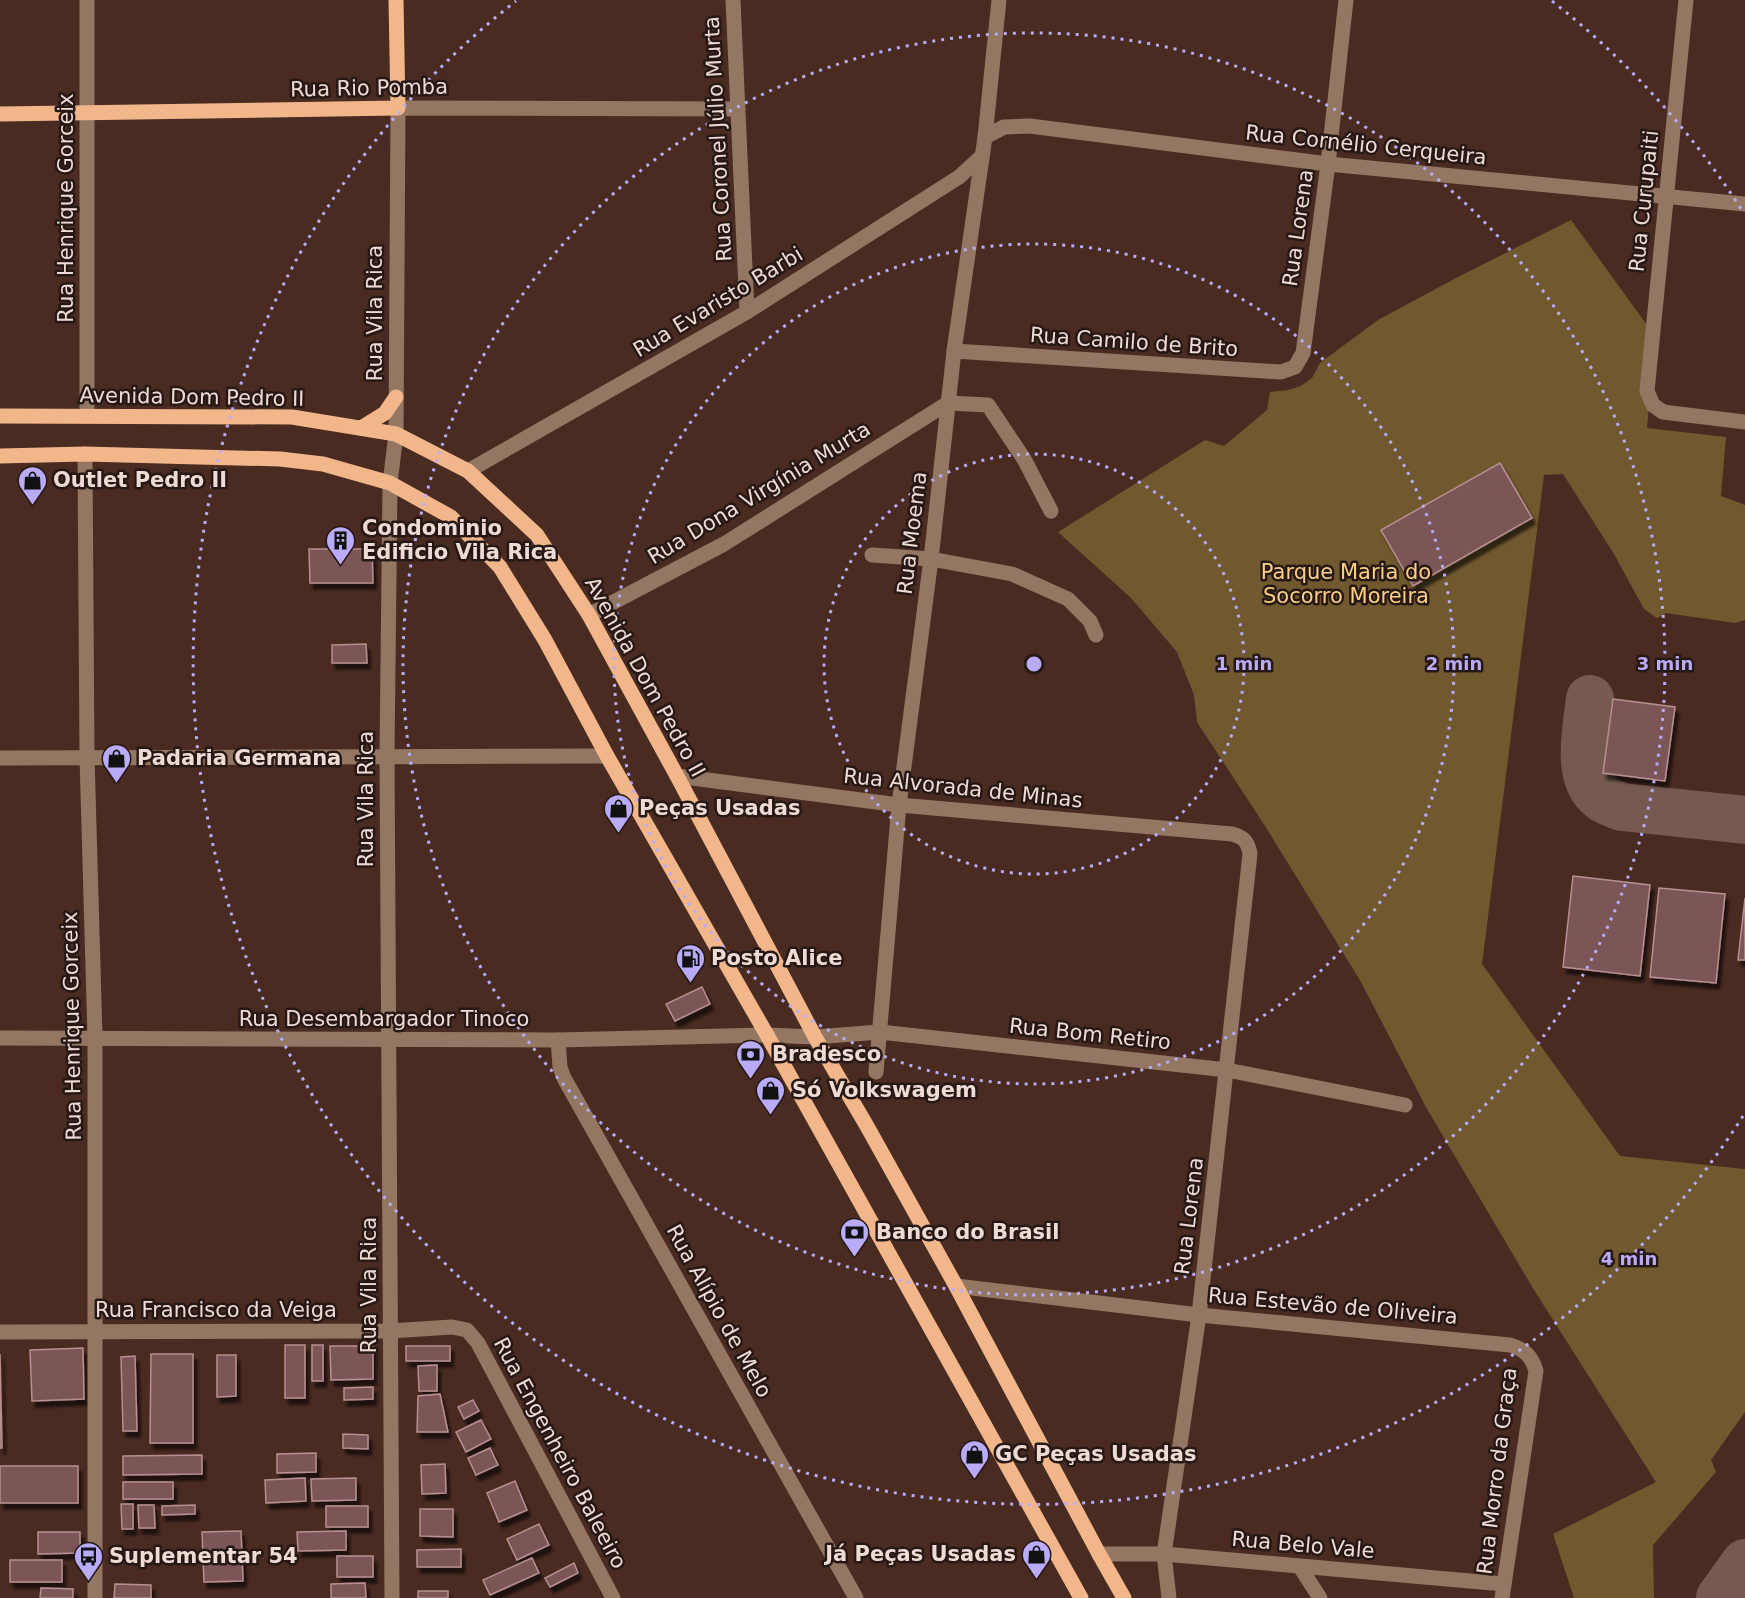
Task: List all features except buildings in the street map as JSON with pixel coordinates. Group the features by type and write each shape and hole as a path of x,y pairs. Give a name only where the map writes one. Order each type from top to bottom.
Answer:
{"main road":[{"name":"Rua Vila Rica","path":"396,0 398,108"},
{"name":"Rua Rio Pomba","path":"0,114 398,108"},
{"path":"361,428 378,419 396,397"},
{"name":"Avenida Dom Pedro II","path":"0,417 292,417 396,434 468,471 537,536 589,615 815,1037 956,1287 1124,1598"},
{"path":"0,456 85,454 280,459 322,464 390,483 451,517 500,567 545,640 607,756 767,1035 1081,1598"}],"street":[{"name":"Rua Henrique Gorceix","path":"87,0 87,416"},
{"name":"Rua Coronel Júlio Murta","path":"733,0 747,312"},
{"name":"Rua Moema","path":"876,1072 899,805 931,559 954,351 985,137 999,0"},
{"name":"Rua Lorena","path":"1303,353 1328,164 1346,0"},
{"name":"Rua Curupaiti","path":"1686,0 1647,391 1653,405 1663,412 1745,422"},
{"name":"Rua Rio Pomba","path":"398,108 738,109"},
{"name":"Rua Vila Rica","path":"392,1598 387,756 390,483 396,434 398,108"},
{"name":"Rua Cornélio Cerqueira","path":"985,137 1004,127 1030,126 1328,164 1745,204"},
{"name":"Rua Evaristo Barbi","path":"468,471 747,312 959,177 982,156"},
{"name":"Rua Camilo de Brito","path":"954,351 1281,372 1295,367 1303,353"},
{"path":"948,403 988,405 1024,459 1051,511"},
{"name":"Rua Dona Virgínia Murta","path":"589,615 724,544 948,403"},
{"name":"Rua Henrique Gorceix","path":"85,454 87,757 95,1037 94,1598"},
{"path":"872,555 931,559 1012,574 1068,599 1090,621 1096,635"},
{"path":"0,758 607,756"},
{"name":"Rua Alvorada de Minas","path":"677,776 899,805 1232,834 1245,839"},
{"name":"Rua Lorena","path":"1169,1598 1164,1554 1199,1315 1227,1070 1250,854 1245,839"},
{"name":"Rua Bom Retiro","path":"767,1035 815,1037 880,1032 1227,1070 1406,1105"},
{"name":"Rua Desembargador Tinoco","path":"0,1038 558,1040 767,1035"},
{"name":"Rua Alípio de Melo","path":"558,1040 560,1067 564,1078 856,1598"},
{"name":"Rua Estevão de Oliveira","path":"956,1287 1199,1315 1510,1345 1519,1347 1525,1352"},
{"name":"Rua Francisco da Veiga","path":"0,1332 390,1331 452,1327 467,1330"},
{"name":"Rua Engenheiro Baleeiro","path":"467,1330 478,1343 613,1598"},
{"name":"Rua Morro da Graça","path":"1503,1591 1536,1371 1533,1360 1525,1352"},
{"name":"Rua Belo Vale","path":"1099,1554 1164,1554 1300,1567 1503,1591"},
{"path":"1300,1567 1320,1598"}],"green space":[{"name":"Parque Maria do Socorro Moreira","path":"1571,220 1655,336 1647,428 1726,437 1721,496 1745,505 1745,620 1735,623 1666,613 1657,618 1644,609 1614,554 1563,474 1544,475 1482,964 1620,1156 1745,1169 1745,1412 1711,1460 1716,1472 1653,1545 1654,1598 1574,1598 1553,1534 1656,1482 1534,1290 1427,1109 1361,982 1267,829 1197,722 1194,695 1177,652 1131,598 1058,532 1205,440 1224,446 1267,410 1270,392 1301,386 1312,378 1320,363 1378,320"}],"taxiway":[{"path":"1590,699 1585,737 1585,765 1593,788 1601,797 1622,807 1745,820"},
{"path":"1720,1598 1745,1563"}],"place":[{"name":"Outlet Pedro II","path":"32,506"},
{"name":"Condominio Edificio Vila Rica","path":"341,566"},
{"name":"Padaria Germana","path":"116,784"},
{"name":"Peças Usadas","path":"618,834"},
{"name":"Posto Alice","path":"690,984"},
{"name":"Bradesco","path":"751,1080"},
{"name":"Só Volkswagem","path":"771,1116"},
{"name":"Banco do Brasil","path":"855,1258"},
{"name":"GC Peças Usadas","path":"974,1480"},
{"name":"Já Peças Usadas","path":"1037,1580"},
{"name":"Suplementar 54","path":"88,1582"}]}
